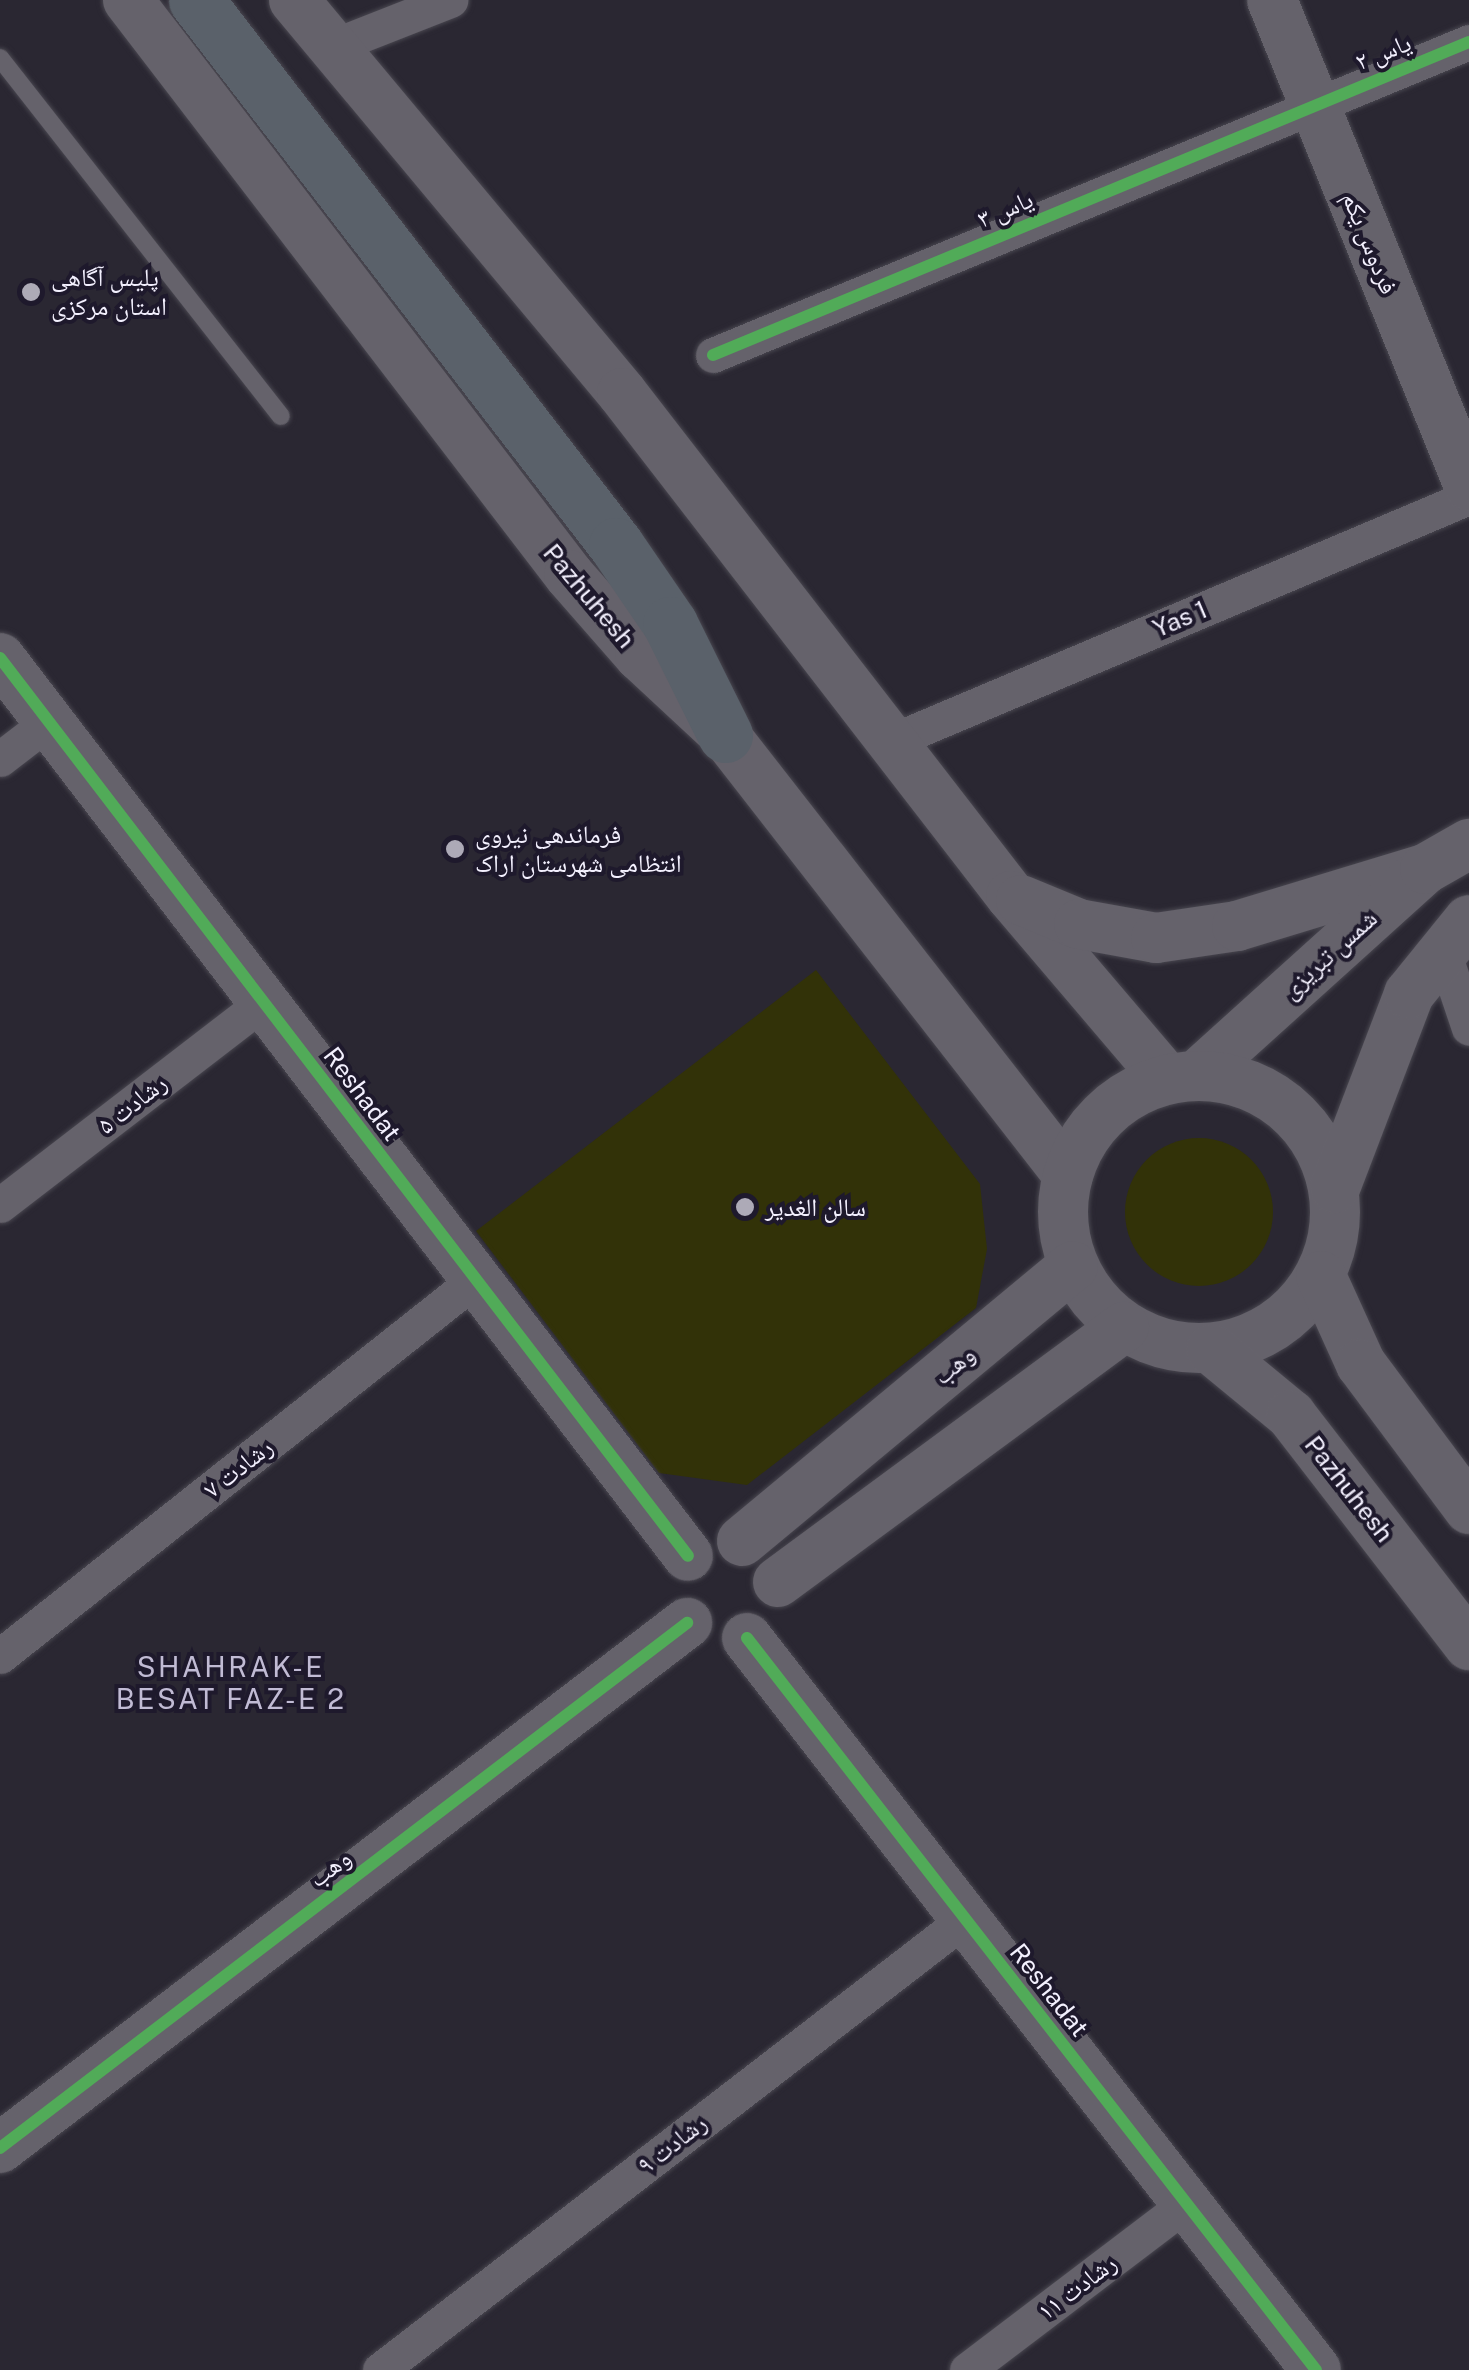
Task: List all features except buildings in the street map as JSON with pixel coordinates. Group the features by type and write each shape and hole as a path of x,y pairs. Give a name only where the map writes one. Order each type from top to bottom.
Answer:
{"main road":[{"path":"196,0 616,545 670,624 726,734"}],"street":[{"name":"Pazhuhesh","path":"128,0 570,575 640,656 726,734 1068,1175"},
{"path":"294,0 336,45 622,393 1012,896 1182,1077"},
{"path":"336,45 450,0"},
{"name":"فردوس یکم","path":"1272,0 1469,486"},
{"name":"یاس ۲","path":"1314,104 1469,42"},
{"name":"یاس ۳","path":"713,355 1314,104"},
{"name":"Yas 1","path":"892,741 1469,496"},
{"name":"Reshadat","path":"0,658 688,1556"},
{"path":"0,758 48,722"},
{"name":"شمس تبریزی","path":"1182,1077 1425,869 1469,844"},
{"path":"1012,896 1079,924 1156,938 1237,926 1425,869"},
{"path":"1335,1188 1410,994 1455,934"},
{"path":"1455,934 1469,1028"},
{"name":"رشادت ۵","path":"0,1205 264,1002"},
{"path":"1182,1077 1257,1087 1294,1111 1320,1146 1335,1188 1335,1232 1321,1276 1281,1321 1255,1338 1211,1349 1166,1345 1124,1326 1094,1300 1073,1266 1062,1210 1068,1175 1082,1141 1105,1114 1134,1092 1182,1077"},
{"name":"وهب","path":"742,1541 1073,1266"},
{"path":"1321,1276 1361,1364 1469,1509"},
{"name":"رشادت ۷","path":"0,1656 476,1279"},
{"path":"778,1582 1124,1326"},
{"name":"Pazhuhesh","path":"1211,1349 1292,1414 1469,1645"},
{"path":"713,1541 742,1541 766,1556 778,1582 772,1616 747,1638 714,1640 688,1624 676,1597 688,1556 713,1541"},
{"name":"وهب","path":"0,2148 688,1624"},
{"name":"Reshadat","path":"747,1638 1316,2370"},
{"name":"رشادت ۹","path":"380,2370 964,1918"},
{"name":"رشادت ۱۱","path":"967,2370 1186,2203"}],"lane":[{"path":"0,58 281,416"}],"shaded area":[{"name":"سالن الغدیر","path":"816,970 980,1184 987,1249 976,1308 747,1485 659,1473 476,1231"},
{"path":"1199,1138 1227,1144 1251,1160 1267,1184 1273,1212 1267,1240 1251,1264 1227,1280 1199,1286 1171,1280 1147,1264 1131,1240 1125,1212 1131,1184 1147,1160 1171,1144"}],"cycle path":[{"path":"713,355 1469,42"},
{"path":"0,658 688,1556"},
{"path":"0,2148 687,1623"},
{"path":"747,1638 1316,2370"}],"place":[{"name":"پلیس آگاهی استان مرکزی","path":"31,292"},
{"name":"فرماندهی نیروی انتظامی شهرستان اراک","path":"455,849"},
{"name":"سالن الغدیر","path":"745,1207"}],"district":[{"name":"SHAHRAK-E BESAT FAZ-E 2","path":"231,1683"}]}
